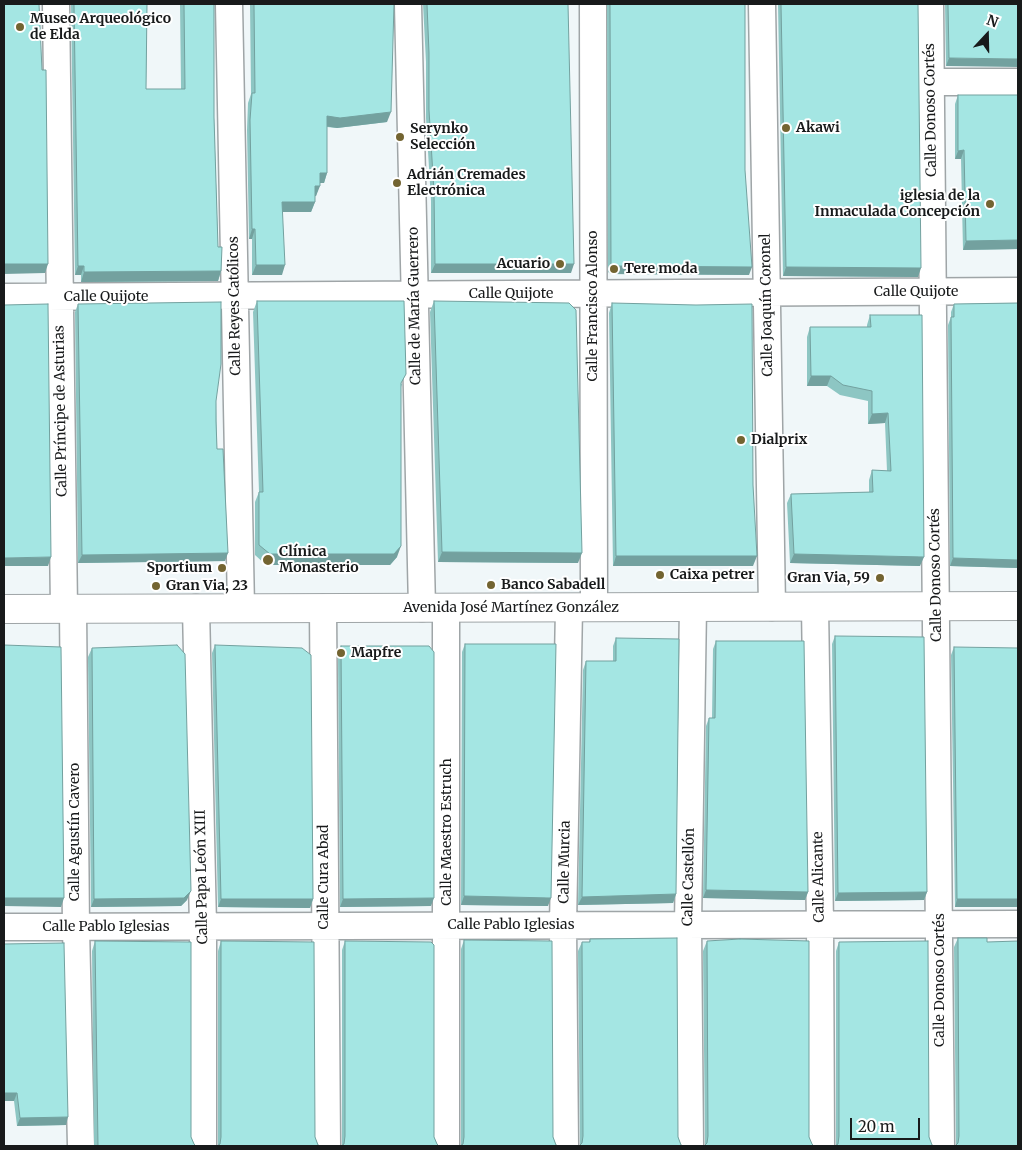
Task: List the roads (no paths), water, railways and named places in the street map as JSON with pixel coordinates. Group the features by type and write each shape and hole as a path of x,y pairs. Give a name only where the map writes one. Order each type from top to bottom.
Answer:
{"street":[{"name":"Calle Príncipe de Asturias","path":"56,4 60,297 69,609"},
{"name":"Calle Reyes Católicos","path":"229,4 241,608"},
{"name":"Calle de María Guerrero","path":"408,4 415,295 434,608"},
{"name":"Calle Francisco Alonso","path":"581,608 593,294 593,4"},
{"name":"Calle Joaquín Coronel","path":"762,4 772,607"},
{"name":"Calle Donoso Cortés","path":"930,4 941,1146"},
{"path":"931,82 1018,82"},
{"name":"Calle Quijote","path":"4,297 1018,291"},
{"name":"Avenida José Martínez González","path":"4,609 1018,606"},
{"name":"Calle Castellón","path":"690,1146 688,924 693,607"},
{"name":"Calle Alicante","path":"815,607 821,1146"},
{"name":"Calle Papa León XIII","path":"196,608 203,926 204,1146"},
{"name":"Calle Cura Abad","path":"323,608 327,1146"},
{"name":"Calle Maestro Estruch","path":"434,608 447,925 446,1146"},
{"name":"Calle Murcia","path":"565,1146 563,925 581,608"},
{"name":"Calle Agustín Cavero","path":"69,609 81,1146"},
{"name":"Calle Pablo Iglesias","path":"4,927 1018,924"}],"place":[{"name":"Museo Arqueológico de Elda","path":"20,27"},
{"name":"Akawi","path":"786,128"},
{"name":"Serynko Selección","path":"400,137"},
{"name":"Adrián Cremades Electrónica","path":"397,183"},
{"name":"iglesia de la Inmaculada Concepción","path":"990,204"},
{"name":"Acuario","path":"560,264"},
{"name":"Tere moda","path":"614,269"},
{"name":"Dialprix","path":"741,440"},
{"name":"Clínica Monasterio","path":"268,560"},
{"name":"Sportium","path":"222,568"},
{"name":"Caixa petrer","path":"660,575"},
{"name":"Gran Via, 59","path":"880,578"},
{"name":"Banco Sabadell","path":"491,585"},
{"name":"Gran Via, 23","path":"156,586"},
{"name":"Mapfre","path":"341,653"}]}
